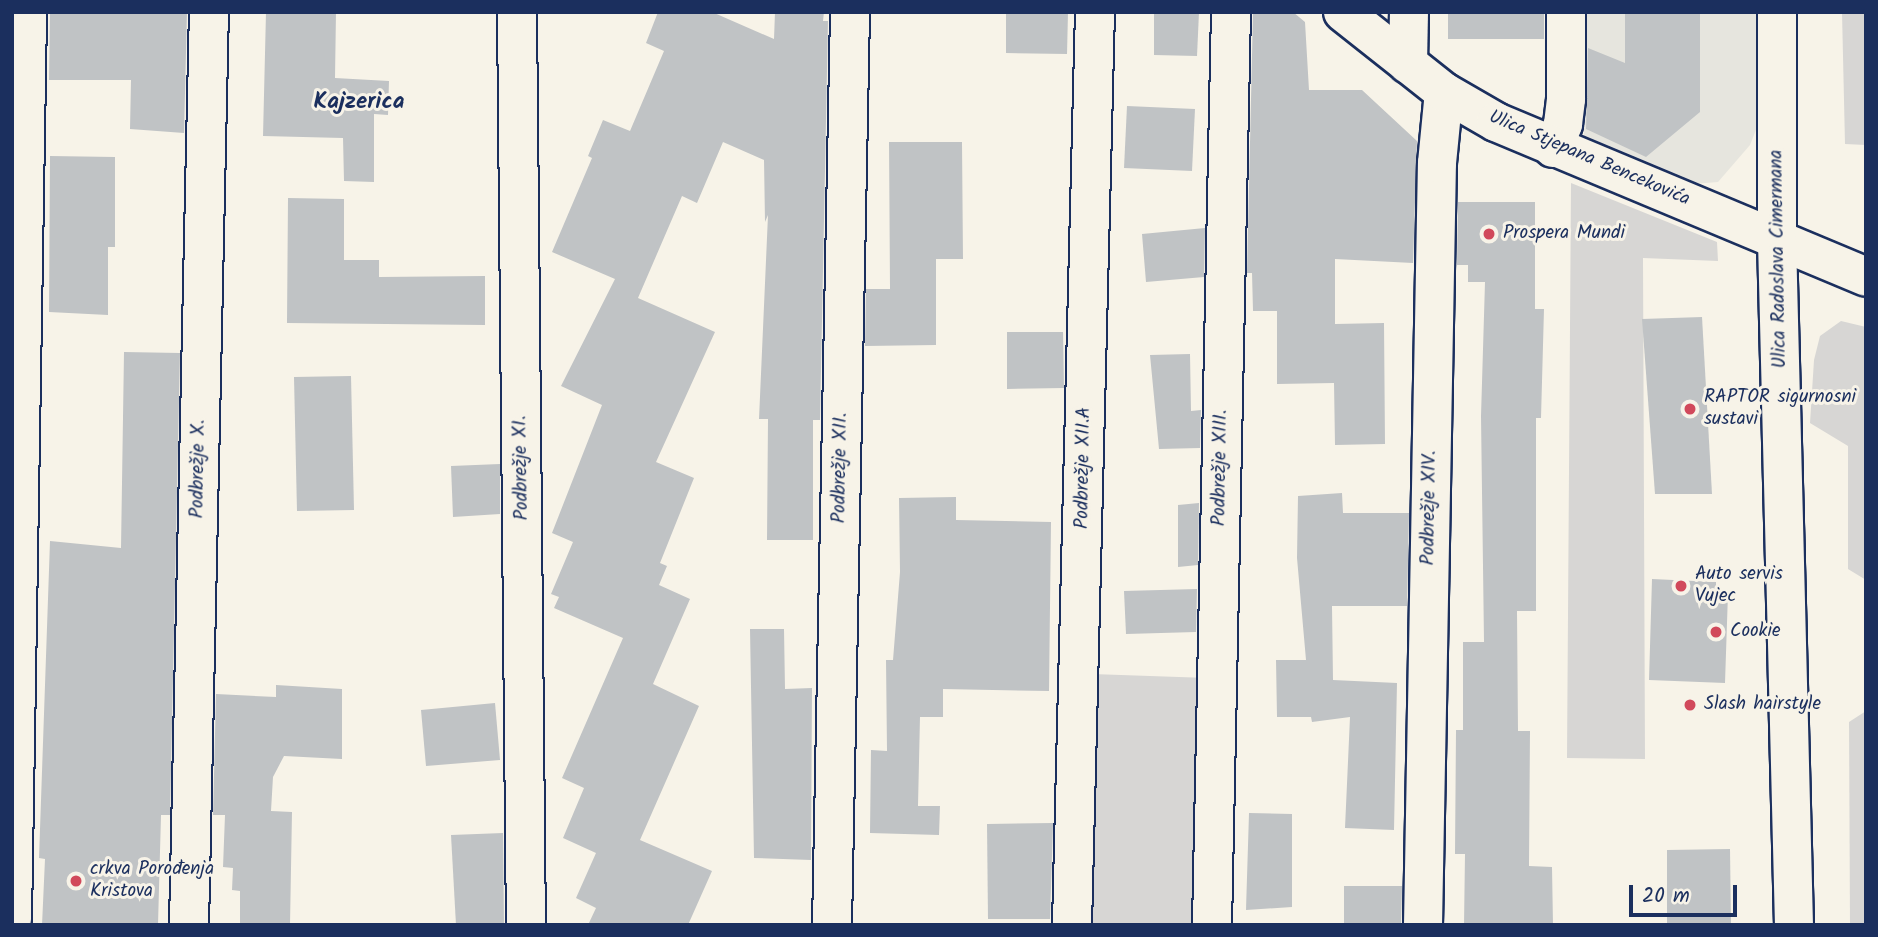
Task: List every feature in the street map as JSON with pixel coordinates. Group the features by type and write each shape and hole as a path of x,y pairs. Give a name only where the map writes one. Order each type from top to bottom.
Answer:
{"street":[{"path":"12,919 27,12"},
{"name":"Podbrežje X.","path":"189,925 209,12"},
{"name":"Podbrežje XI.","path":"517,12 526,925"},
{"name":"Podbrežje XII.","path":"832,925 850,12"},
{"name":"Podbrežje XII.A","path":"1072,925 1095,12"},
{"name":"Podbrežje XIII.","path":"1212,925 1231,12"},
{"name":"Ulica Stjepana Bencekovića","path":"1343,12 1444,92 1553,148 1866,277"},
{"path":"1408,64 1409,12"},
{"path":"1553,148 1563,124 1566,99 1566,12"},
{"name":"Ulica Radoslava Cimermana","path":"1777,12 1777,240 1794,925"},
{"name":"Podbrežje XIV.","path":"1423,925 1437,163 1444,92"}],"shaded area":[{"path":"1585,12 1761,12 1761,117 1750,145 1718,182 1693,184 1584,145"},
{"path":"1842,12 1866,12 1866,145 1845,144"},
{"path":"1571,183 1717,242 1718,261 1643,258 1645,759 1567,758"},
{"path":"1841,321 1866,327 1866,580 1848,569 1848,446 1810,423 1814,360 1820,336"},
{"path":"1092,674 1208,678 1196,925 1093,925"},
{"path":"1866,711 1866,925 1850,925 1849,722"}],"building":[{"path":"50,12 187,12 184,133 130,129 131,80 49,80"},
{"path":"266,12 336,12 335,78 389,81 388,115 374,114 374,182 344,181 343,138 263,136"},
{"path":"658,12 712,12 774,39 775,12 824,12 823,21 828,21 820,420 813,420 813,540 767,540 768,419 759,419 768,215 765,222 764,160 723,142 697,203 682,196 638,298 715,332 656,462 694,478 660,563 667,566 659,585 690,599 653,684 699,706 640,840 712,871 688,925 588,925 596,908 576,898 596,853 563,838 584,788 562,778 623,638 554,608 559,597 551,594 573,542 552,533 602,405 561,386 615,279 552,252 592,158 588,156 603,120 630,131 664,51 646,43"},
{"path":"1006,12 1068,12 1067,54 1006,53"},
{"path":"1154,12 1199,12 1197,56 1154,55"},
{"path":"1253,12 1293,12 1305,22 1309,90 1362,90 1417,141 1413,263 1335,259 1335,324 1384,323 1385,444 1335,445 1334,383 1277,384 1277,311 1253,311 1252,273 1247,273"},
{"path":"1448,12 1544,12 1544,39 1448,39"},
{"path":"1625,12 1700,12 1700,112 1646,157 1586,129 1588,48 1625,63"},
{"path":"1127,106 1195,109 1192,171 1124,168"},
{"path":"889,142 962,142 963,259 936,259 936,345 865,346 866,289 890,289"},
{"path":"50,156 115,157 115,247 108,247 108,315 49,312"},
{"path":"288,198 344,199 344,260 379,260 379,277 485,276 485,325 287,323"},
{"path":"1458,202 1535,202 1535,309 1544,309 1541,418 1536,418 1536,611 1517,611 1518,731 1530,731 1529,866 1552,867 1553,925 1464,925 1465,854 1455,854 1456,730 1463,730 1463,642 1484,642 1481,416 1485,282 1468,282 1468,265 1457,265"},
{"path":"1205,228 1204,277 1146,282 1142,234"},
{"path":"1702,317 1712,494 1655,494 1642,319"},
{"path":"1007,332 1063,332 1064,388 1007,389"},
{"path":"124,352 180,353 170,815 161,815 158,925 42,925 45,859 39,858 50,541 121,548"},
{"path":"1190,354 1191,411 1201,410 1200,448 1159,449 1150,355"},
{"path":"351,376 354,510 297,511 294,377"},
{"path":"500,464 500,514 453,517 451,466"},
{"path":"1342,493 1343,513 1409,513 1407,606 1332,606 1333,680 1397,683 1394,830 1345,828 1350,717 1312,722 1311,717 1277,717 1276,660 1306,660 1297,558 1298,496"},
{"path":"956,497 956,520 1051,522 1049,691 943,689 943,717 920,717 918,806 940,806 939,835 870,833 871,750 887,751 886,660 893,660 900,572 899,498"},
{"path":"1199,503 1198,565 1178,567 1178,505"},
{"path":"1652,579 1716,582 1716,592 1728,593 1725,683 1649,680"},
{"path":"1197,589 1196,632 1126,634 1124,591"},
{"path":"750,629 784,629 785,689 812,688 811,860 754,858"},
{"path":"276,685 342,689 342,759 284,756 273,777 271,811 292,812 290,925 240,925 240,891 232,890 233,868 223,867 225,815 213,815 216,694 276,697"},
{"path":"495,703 500,760 426,766 421,710"},
{"path":"1249,813 1292,814 1292,907 1246,910"},
{"path":"1053,823 1050,919 988,919 987,824"},
{"path":"503,833 504,925 456,925 451,835"},
{"path":"1730,849 1731,925 1667,925 1667,850"},
{"path":"1344,886 1402,886 1401,925 1344,925"}],"place":[{"name":"Prospera Mundi","path":"1489,234"},
{"name":"RAPTOR sigurnosni sustavi","path":"1690,409"},
{"name":"Auto servis Vujec","path":"1681,586"},
{"name":"Cookie","path":"1716,632"},
{"name":"Slash hairstyle","path":"1690,705"},
{"name":"crkva Porođenja Kristova","path":"76,881"}],"district":[{"name":"Kajzerica","path":"359,102"}]}
